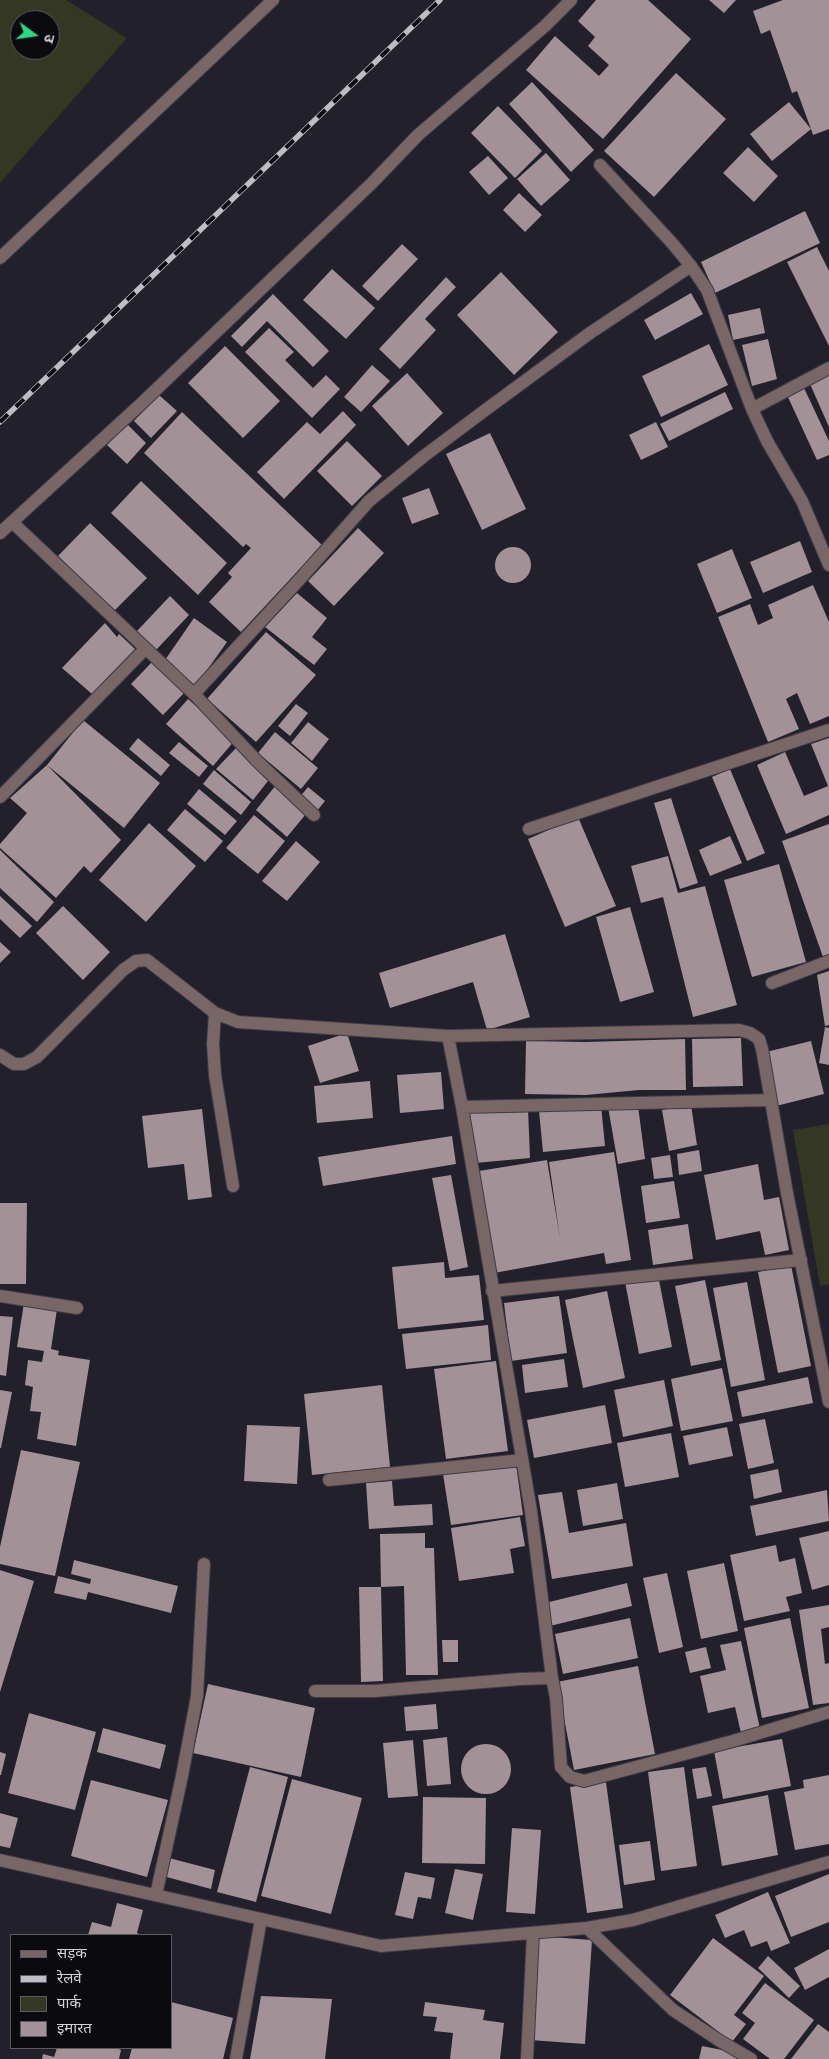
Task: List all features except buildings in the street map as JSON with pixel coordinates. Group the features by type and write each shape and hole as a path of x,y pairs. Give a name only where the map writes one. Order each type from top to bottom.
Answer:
{"street":[{"path":"0,258 273,0"},
{"path":"0,533 142,403 372,183 418,135 545,26 571,0"},
{"path":"600,165 672,243 691,266 707,290 752,409 802,500 828,559"},
{"path":"194,694 369,501 484,411 590,333 691,266"},
{"path":"752,409 829,368"},
{"path":"12,522 194,694 258,762 314,814"},
{"path":"0,797 145,649"},
{"path":"529,829 829,730"},
{"path":"0,1055 14,1064 24,1064 37,1057 123,970 136,961 147,960 216,1014 238,1022 448,1036 739,1030 750,1033 759,1039 829,1402"},
{"path":"772,983 829,961"},
{"path":"216,1014 213,1044 215,1075 233,1186"},
{"path":"448,1036 462,1107 531,1511 556,1698 561,1767 570,1777 584,1781 733,1742 829,1712"},
{"path":"462,1107 771,1100"},
{"path":"492,1291 801,1260"},
{"path":"0,1296 77,1308"},
{"path":"328,1480 522,1460"},
{"path":"156,1895 197,1696 204,1564"},
{"path":"315,1691 375,1691 552,1678"},
{"path":"0,1860 381,1946 586,1928 632,1920 829,1862"},
{"path":"236,2059 261,1919"},
{"path":"586,1928 673,2010 751,2059"},
{"path":"527,2059 533,1933"}],"green space":[{"path":"0,0 66,0 127,38 0,183"},
{"path":"829,1124 829,1284 820,1286 793,1130"}],"railway":[{"path":"0,422 440,0"}]}
